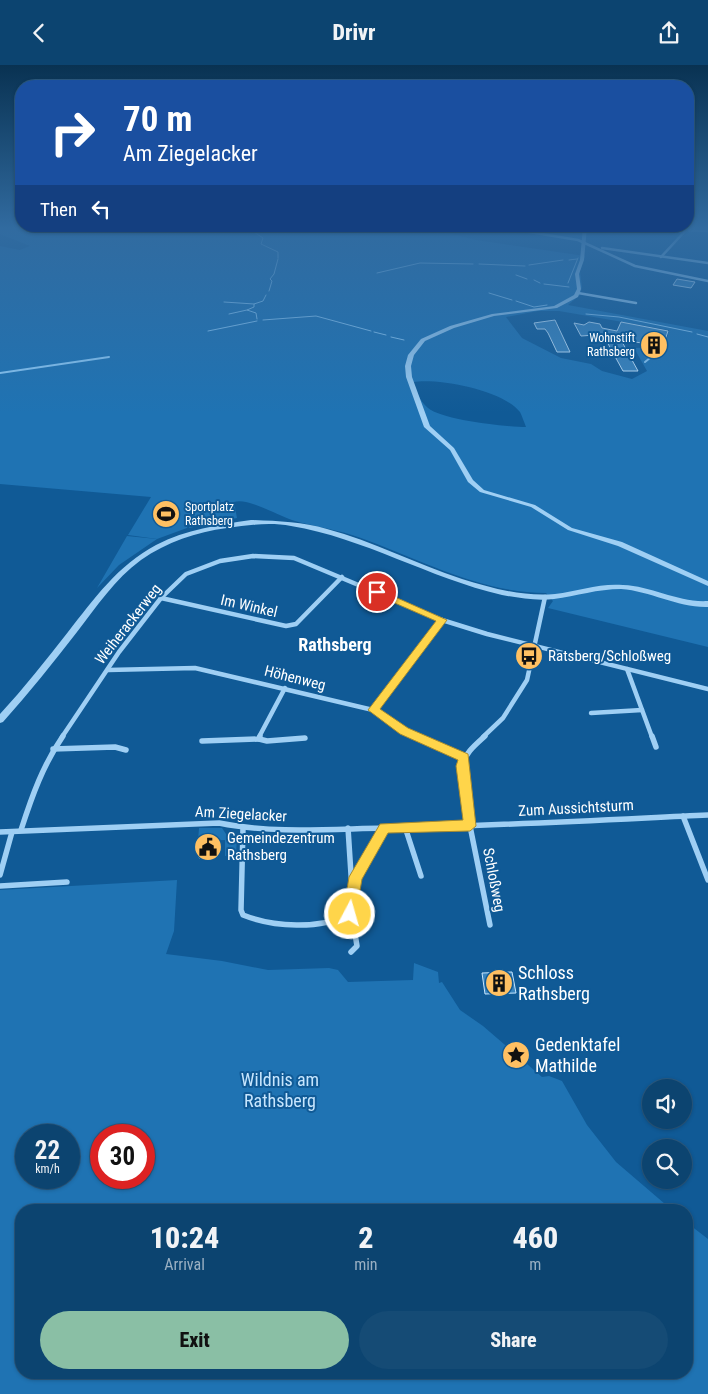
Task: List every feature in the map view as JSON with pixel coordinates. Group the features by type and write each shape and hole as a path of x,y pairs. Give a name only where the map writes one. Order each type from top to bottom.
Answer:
{"street":[{"path":"578,289 578,293 570,301 555,307 480,319 432,335 418,345 408,366 409,377 427,427 452,449 470,481 482,491 533,506 570,529 612,541 708,583"},
{"path":"578,293 636,303"},
{"path":"0,720 104,591 129,566 161,545 196,531 220,525 271,521 314,527 367,543 464,582 496,591 545,597 623,587 655,592 695,604 708,604"},
{"name":"Weiherackerweg","path":"21,831 36,785 53,749 161,598 186,575 220,561 254,556 294,558 442,620 534,647 708,689"},
{"name":"Im Winkel","path":"161,598 286,626 296,624 342,577"},
{"path":"464,758 504,718 526,680 545,597"},
{"path":"373,710 442,620"},
{"name":"Höhenweg","path":"108,670 195,668 285,688 373,710 404,731 464,758"},
{"path":"627,669 656,747"},
{"path":"259,739 260,733 285,688"},
{"path":"591,713 642,711"},
{"path":"202,741 259,739 266,741 305,738"},
{"path":"53,749 115,747 126,750"},
{"name":"Schloßweg","path":"464,758 462,766 470,826 490,925"},
{"name":"Zum Aussichtsturm","path":"470,826 708,815"},
{"path":"683,816 708,880"},
{"name":"Am Ziegelacker","path":"0,832 219,823 242,828 275,830 470,826"},
{"path":"405,827 420,876"},
{"path":"242,828 240,910 243,915 260,921 300,924 345,918 350,914 352,890 348,829"},
{"path":"352,890 356,877 384,828"},
{"path":"0,875 12,832"},
{"path":"0,886 67,882"},
{"path":"345,918 351,925 357,942 357,946 351,952"}],"green space":[{"path":"0,289 581,289 580,295 568,305 708,331 708,647 548,608 553,601 546,593 522,592 452,574 361,538 295,521 247,502 234,502 237,518 189,528 192,514 187,528 157,539 128,535 151,497 0,484","holes":["538,311 559,311 669,330 665,347 634,348 647,371 632,379 602,371 591,364 561,358 522,338 506,317","424,381 470,387 500,397 512,404 520,412 526,427 475,422 435,412 422,402 413,382"]},
{"path":"127,536 157,539 119,565 97,588"},
{"path":"199,828 222,828 226,834 237,837 236,855 225,856 225,840 198,841"},
{"name":"Wildnis am Rathsberg","path":"177,880 174,931 166,954 222,961 268,970 329,968 338,970 348,982 413,980 414,963 438,972 439,983 442,982 460,1010 483,1026 542,1077 549,1076 562,1081 587,1125 616,1162 642,1184 642,1189 648,1189 665,1204 15,1204 15,1379 693,1379 693,1227 708,1239 708,1394 0,1394 0,890"}],"building":[{"path":"555,320 570,352 557,352 545,329 537,329 534,323"},
{"name":"Wohnstift Rathsberg","path":"589,322 600,324 602,328 617,331 621,322 668,331 663,346 621,340 638,371 623,371 606,340 598,340 595,335 581,336 574,323 584,325"},
{"name":"Gemeindezentrum Rathsberg","path":"217,841 215,857 199,858 200,842"},
{"name":"Schloss Rathsberg","path":"512,972 516,993 485,994 482,973"}],"waterway":[{"path":"489,293 512,300"},
{"path":"254,304 263,301 266,295"},
{"path":"516,301 534,307 547,305"},
{"path":"224,302 254,304"},
{"path":"247,310 254,307 254,304"},
{"path":"229,314 247,310"},
{"path":"247,310 256,313 257,319"},
{"path":"586,314 619,317 692,332"},
{"path":"263,320 316,316 371,331"},
{"path":"208,331 257,321"},
{"path":"374,332 386,335"},
{"path":"697,334 708,337"},
{"path":"391,337 404,340"},
{"path":"655,354 665,352"},
{"path":"645,362 655,354"},
{"path":"0,373 109,357"}],"place":[{"name":"Wohnstift Rathsberg","path":"654,345"},
{"name":"Sportplatz Rathsberg","path":"166,514"},
{"name":"Ratsberg/Schloßweg","path":"529,656"},
{"name":"Gemeindezentrum Rathsberg","path":"208,847"},
{"name":"Schloss Rathsberg","path":"499,983"},
{"name":"Gedenktafel Mathilde","path":"516,1055"}],"district":[{"name":"Rathsberg","path":"335,645"}],"route":[{"path":"350,914 352,890 356,877 384,828 470,826 462,766 464,758 404,731 373,710 442,620 377,592"}]}
